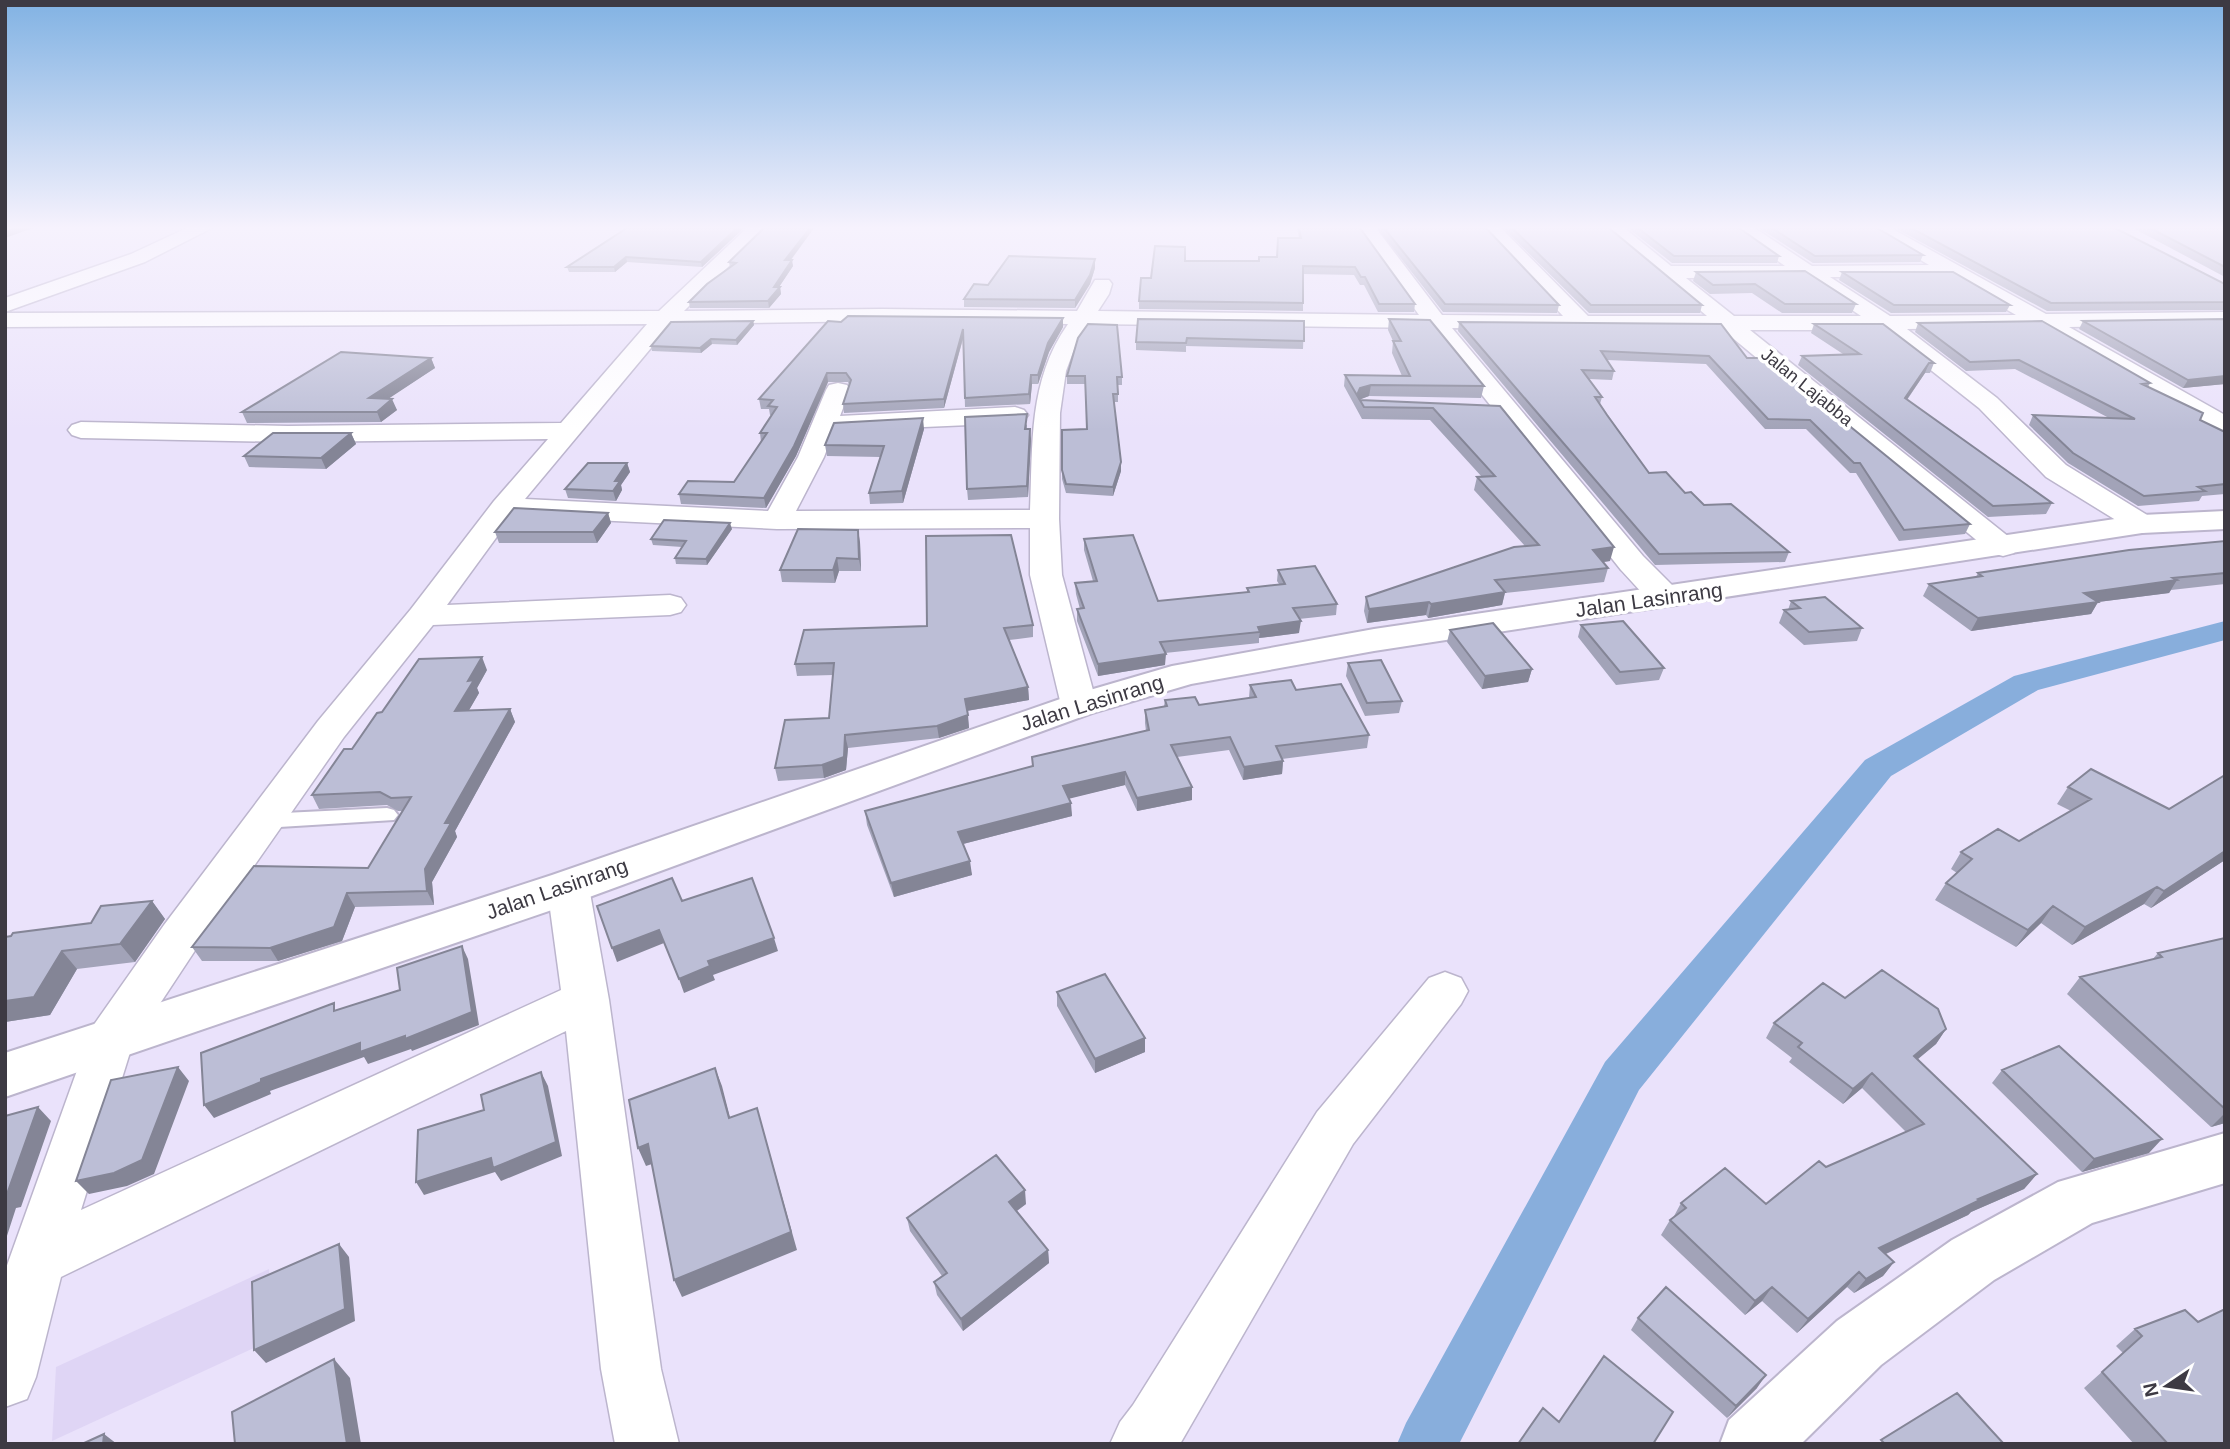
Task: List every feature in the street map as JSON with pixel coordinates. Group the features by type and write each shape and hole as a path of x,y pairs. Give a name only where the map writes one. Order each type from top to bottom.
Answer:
{"street":[{"path":"5,306 32,295"},
{"path":"5,1377 37,1259 110,1040 262,821 331,729 423,616 504,508 666,316 689,295"},
{"path":"1079,705 1046,575 1044,519 1047,413 1054,371 1081,318 1099,295"},
{"path":"1415,295 1624,553 1667,598"},
{"path":"1554,295 1582,323"},
{"name":"Jalan Lajabba","path":"1695,295 2003,547"},
{"path":"1842,295 1885,323 1988,403 2056,471 2142,524"},
{"path":"1995,295 2225,426"},
{"path":"5,320 414,320 666,316 1885,323 2225,318"},
{"path":"777,520 825,424 838,390"},
{"path":"1481,408 1509,408"},
{"path":"825,424 1047,413"},
{"path":"81,430 288,434 569,431"},
{"path":"504,508 777,520 1044,519"},
{"name":"Jalan Lasinrang","path":"5,1075 568,887 1079,705 1185,674 1374,640 1667,598 2142,524 2225,520"},
{"path":"423,616 670,605"},
{"path":"568,887 586,999 631,1369 647,1444"},
{"path":"1142,1444 1272,1237 1335,1128 1445,991"},
{"path":"37,1259 586,999"},
{"path":"1753,1444 1859,1343 1973,1260 2078,1201 2225,1158"}],"lane":[{"path":"262,821 387,816"}],"shaded area":[{"path":"269,1269 271,1340 52,1441 56,1367"}],"building":[{"path":"696,295 773,295 768,301 689,302"},
{"path":"967,295 1078,295 1075,300 964,299"},
{"path":"1140,295 1303,295 1303,303 1139,301"},
{"path":"1374,295 1408,295 1415,304 1379,304"},
{"path":"1437,295 1549,295 1559,305 1445,304"},
{"path":"1580,295 1689,295 1702,305 1591,305"},
{"path":"1771,295 1842,295 1856,304 1785,304"},
{"path":"1878,295 1992,295 2010,305 1894,305"},
{"path":"2035,295 2225,295 2225,302 2051,303"},
{"path":"848,316 1063,318 1048,343 1038,375 1031,375 1029,394 965,398 963,329 944,399 843,404 851,380 846,373 827,373 794,446 764,498 679,494 688,481 734,482 767,433 760,433 777,407 768,406 773,400 759,399 828,321 841,322"},
{"path":"1138,319 1304,321 1304,341 1187,338 1186,343 1136,342"},
{"path":"1389,319 1430,320 1484,386 1371,385 1360,388 1357,395 1360,400 1500,406 1614,547 1593,550 1608,568 1495,580 1505,592 1431,604 1429,602 1369,609 1366,597 1514,547 1539,545 1477,477 1495,476 1433,408 1364,407 1345,375 1410,376 1393,341 1401,341"},
{"path":"2225,319 2225,376 2188,380 2083,321"},
{"path":"753,321 736,340 711,339 700,348 651,346 671,322"},
{"path":"2042,321 2150,383 2142,384 2203,413 2200,420 2225,432 2225,484 2198,487 2205,491 2144,496 2073,453 2033,415 2135,419 2019,360 1970,362 1918,323"},
{"path":"1459,322 1721,324 1747,358 1766,358 1970,524 1904,530 1860,463 1854,463 1810,420 1768,419 1709,356 1601,351 1614,371 1582,370 1602,397 1595,397 1649,473 1666,472 1685,493 1691,492 1704,505 1731,504 1789,552 1659,554"},
{"path":"1088,324 1117,325 1122,377 1117,377 1118,394 1113,394 1121,462 1113,487 1066,484 1062,470 1062,430 1087,429 1085,376 1067,376 1078,338"},
{"path":"1814,324 1883,324 1934,363 1929,363 1905,398 2052,503 1993,506 1802,356 1860,354"},
{"path":"341,352 431,358 369,398 392,399 377,412 242,412"},
{"path":"1027,414 1025,429 1030,429 1027,486 967,489 965,417"},
{"path":"923,418 902,491 869,493 884,446 825,445 834,423"},
{"path":"273,433 351,433 321,458 244,456"},
{"path":"588,463 627,463 615,481 620,481 613,491 565,489"},
{"path":"514,508 608,513 593,532 495,532"},
{"path":"664,520 730,523 706,559 675,558 686,541 651,539"},
{"path":"798,529 858,530 859,559 837,558 833,570 780,570"},
{"path":"1011,535 1033,625 1004,628 1028,687 965,699 968,715 937,726 845,735 844,757 822,765 775,768 785,720 829,718 834,663 795,664 804,630 927,626 926,536"},
{"path":"1133,535 1158,601 1249,592 1247,588 1285,584 1278,570 1315,566 1337,604 1293,608 1301,621 1258,627 1260,632 1160,642 1166,654 1098,664 1077,609 1084,608 1075,583 1097,581 1084,539"},
{"path":"2225,541 2225,573 2173,578 2177,580 2084,593 2098,602 1978,618 1929,584 1982,576 1978,573 2129,550"},
{"path":"1825,597 1862,628 1809,632 1784,610 1800,608 1791,601"},
{"path":"1623,621 1664,668 1620,672 1581,625"},
{"path":"1493,623 1532,669 1485,676 1450,630"},
{"path":"482,657 468,681 474,680 455,711 510,709 445,823 451,823 425,869 427,891 347,893 334,927 270,948 192,947 254,866 368,868 411,797 391,798 380,792 312,795 344,749 352,749 377,713 382,712 419,659"},
{"path":"1381,660 1402,701 1367,703 1348,663"},
{"path":"1291,680 1296,690 1341,684 1369,735 1276,746 1283,761 1244,767 1230,737 1171,745 1192,787 1137,798 1125,772 1063,786 1071,803 958,832 970,861 891,883 865,811 1033,766 1032,757 1149,730 1145,710 1167,706 1165,700 1195,697 1199,705 1256,697 1250,685"},
{"path":"2091,769 2169,809 2225,775 2225,851 2164,891 2157,887 2085,927 2053,906 2028,930 1946,883 1972,859 1961,852 1998,829 2019,841 2091,799 2068,787"},
{"path":"672,878 682,901 752,878 774,938 708,961 710,966 679,979 659,930 612,948 597,906"},
{"path":"152,901 120,944 62,951 34,997 5,1001 5,937 13,933 91,923 101,906"},
{"path":"2225,938 2225,1109 2080,977 2162,957 2158,953"},
{"path":"462,946 472,1012 405,1039 405,1036 360,1052 360,1043 261,1079 261,1082 204,1105 201,1053 334,1003 334,1011 400,990 397,968"},
{"path":"1882,970 1938,1009 1946,1029 1914,1056 2037,1174 1978,1199 1980,1200 1879,1248 1894,1262 1866,1279 1859,1272 1808,1319 1772,1287 1755,1301 1670,1220 1686,1208 1681,1203 1725,1168 1766,1204 1819,1161 1826,1167 1924,1124 1872,1073 1853,1089 1798,1047 1802,1043 1774,1023 1823,983 1845,998"},
{"path":"1105,974 1145,1038 1095,1059 1057,992"},
{"path":"2059,1046 2162,1139 2094,1159 2002,1070"},
{"path":"178,1067 142,1160 114,1173 76,1181 111,1080"},
{"path":"715,1068 729,1118 757,1108 791,1232 674,1280 648,1144 638,1148 629,1100"},
{"path":"541,1072 556,1142 493,1168 491,1158 416,1182 418,1130 484,1110 481,1095"},
{"path":"38,1107 7,1194 5,1194 5,1116"},
{"path":"996,1155 1025,1190 1009,1202 1048,1250 961,1319 934,1282 947,1273 907,1218"},
{"path":"339,1244 345,1309 254,1350 252,1282"},
{"path":"1666,1287 1766,1375 1736,1406 1638,1318"},
{"path":"2225,1309 2225,1444 2168,1444 2102,1372 2142,1336 2135,1329 2185,1310 2198,1322"},
{"path":"1604,1356 1673,1412 1653,1444 1518,1444 1543,1408 1559,1422"},
{"path":"334,1359 347,1444 235,1444 232,1412"},
{"path":"1957,1393 2004,1444 1885,1444 1881,1440"},
{"path":"104,1434 103,1444 82,1444"}],"waterway":[{"path":"1427,1444 1622,1076 1878,768 2026,683 2225,630"}]}
